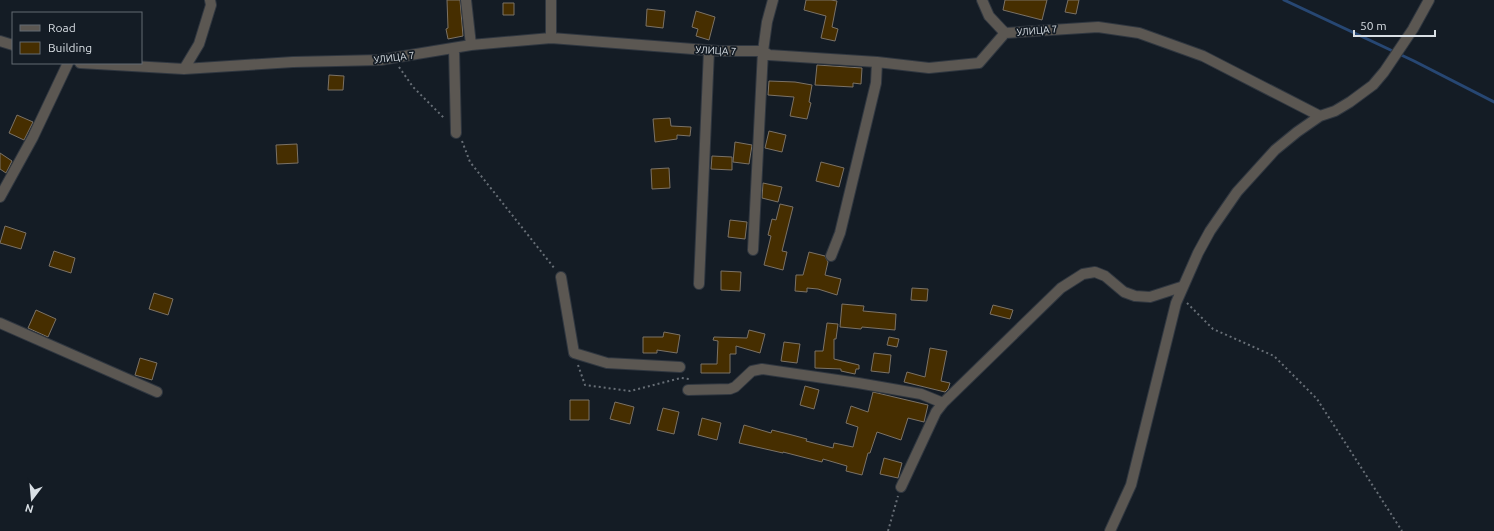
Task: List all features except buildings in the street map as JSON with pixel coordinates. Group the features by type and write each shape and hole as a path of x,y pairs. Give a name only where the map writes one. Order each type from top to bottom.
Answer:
{"street":[{"path":"184,69 199,44 211,5 210,0"},
{"path":"466,0 471,45"},
{"path":"551,0 551,38"},
{"path":"753,250 763,51 767,22 773,0"},
{"path":"982,0 989,16 1005,33"},
{"path":"1110,531 1131,485 1180,291 1210,231 1237,192 1275,150 1320,116 1335,111 1373,86 1413,29 1429,0"},
{"name":"УЛИЦА 7","path":"97,64 184,69 293,62 380,60 471,45 551,38 709,50 763,51 769,55 877,62 930,68 979,63 1005,33 1098,27 1139,33 1203,56 1320,116"},
{"path":"0,41 12,45"},
{"path":"454,48 456,133"},
{"path":"699,284 709,50"},
{"path":"831,256 840,233 876,83 877,62"},
{"path":"0,196 33,137 68,64"},
{"path":"901,487 936,412 943,402 1061,288 1083,274 1095,272 1105,276 1124,292 1143,297 1180,291"},
{"path":"561,276 574,353 607,363 680,368"},
{"path":"0,323 157,392"},
{"path":"688,390 730,389 735,387 752,371 762,369 858,382 921,394 943,402"}],"path":[{"path":"393,58 413,87 447,122 453,132 460,137 470,162 561,276"},
{"path":"1180,291 1213,329 1274,356 1317,399 1402,531"},
{"path":"574,353 585,385 630,391 681,378 696,379"},
{"path":"888,531 901,487"}],"waterway":[{"path":"1284,0 1414,61 1494,102"}]}
